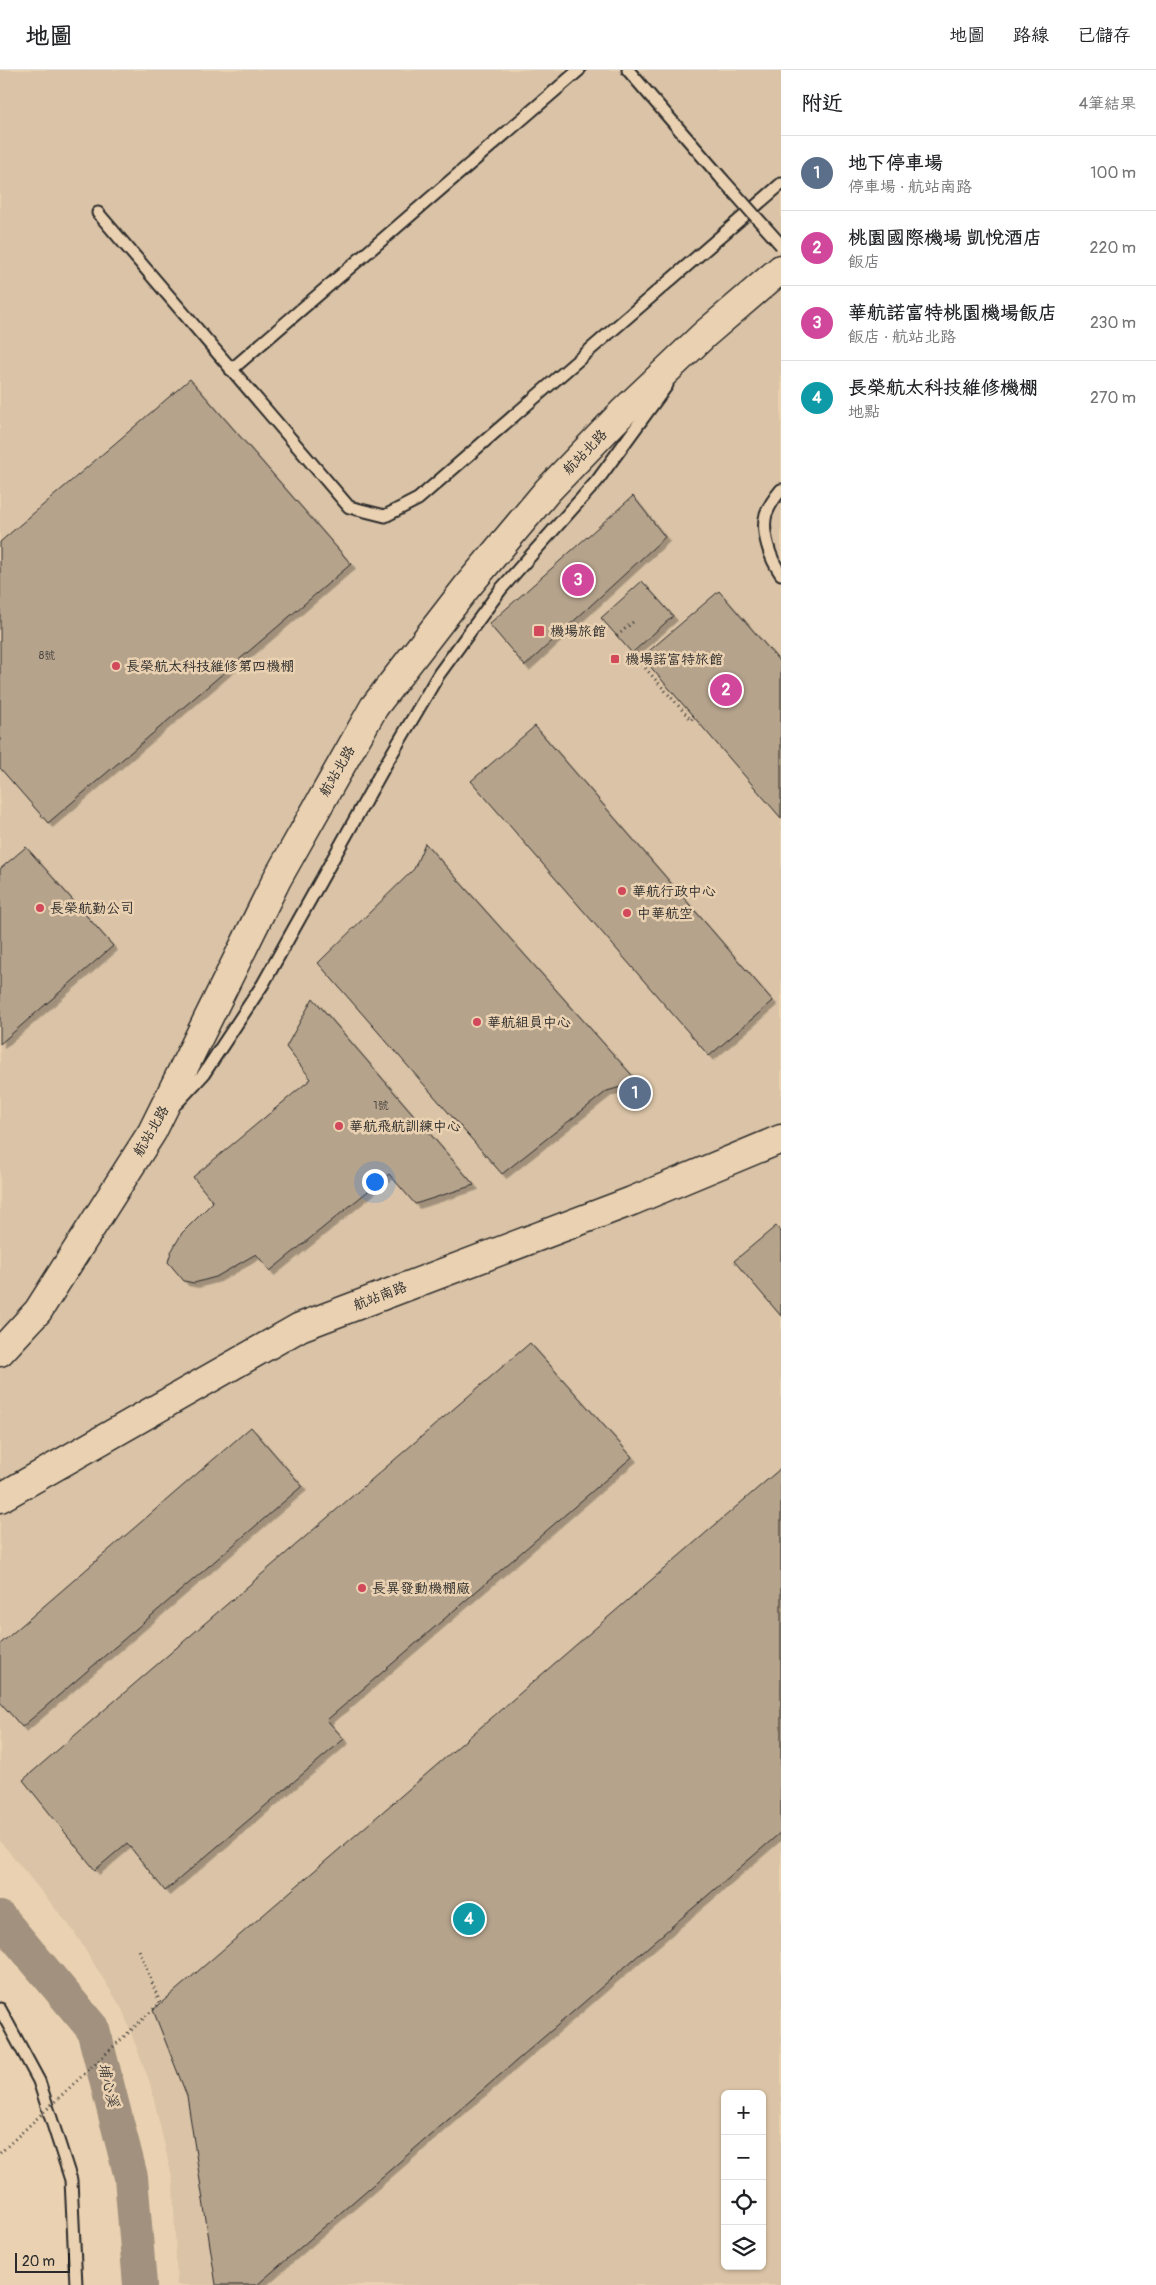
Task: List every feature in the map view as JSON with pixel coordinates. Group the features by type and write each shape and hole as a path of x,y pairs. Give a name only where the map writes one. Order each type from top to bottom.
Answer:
{"street":[{"name":"航站北路","path":"0,1352 38,1311 152,1132 277,880 374,707 466,588 548,490 623,412 705,334 781,269"},
{"name":"航站南路","path":"0,1498 300,1327 632,1201 781,1139"}],"lane":[{"path":"231,370 580,70"},
{"path":"628,70 781,245"},
{"path":"98,213 349,507 385,516 418,499 781,184"},
{"path":"152,1132 202,1075 263,984 387,762 439,674 501,589 597,481 705,334"},
{"path":"781,490 766,514 766,540 775,566 781,574"},
{"path":"0,2009 39,2081 71,2180 76,2285"}],"path":[{"path":"617,636 634,621"},
{"path":"632,653 691,720 694,716"},
{"path":"0,2153 160,2004 138,1947"}],"shaded area":[{"path":"0,70 781,70 781,2285 177,2285 173,2181 150,2083 122,2009 73,1930 0,1841"}],"building":[{"name":"長榮航太科技維修第四機棚","path":"190,379 351,564 48,823 0,768 0,542"},
{"path":"633,496 665,537 525,666 489,624"},
{"path":"642,581 673,616 632,653 601,618"},
{"path":"719,591 781,663 781,818 642,657"},
{"name":"華航行政中心","path":"535,726 773,1001 709,1056 471,781"},
{"name":"華航組員中心","path":"425,843 638,1082 607,1091 502,1174 318,963 414,869"},
{"name":"長榮航勤公司","path":"26,847 113,946 0,1044 0,869"},
{"name":"華航飛航訓練中心","path":"313,998 474,1185 415,1204 389,1174 270,1271 256,1254 216,1277 194,1283 184,1281 168,1262 171,1252 182,1233 213,1202 193,1177 311,1079 286,1047"},
{"path":"776,1226 781,1232 781,1316 734,1261"},
{"name":"長異發動機棚廠","path":"530,1343 632,1457 327,1720 344,1739 165,1891 127,1843 95,1870 23,1780"},
{"path":"251,1427 302,1486 22,1727 0,1702 0,1644"},
{"path":"781,1468 781,1832 257,2285 216,2285 187,2096 153,2010"}],"waterway":[{"name":"埔心溪","path":"0,1918 93,2029 131,2177 140,2285"}],"place":[{"name":"華航諾富特桃園機場飯店","path":"578,580"},
{"name":"機場旅館","path":"539,631"},
{"name":"機場諾富特旅館","path":"615,659"},
{"name":"長榮航太科技維修第四機棚","path":"116,666"},
{"name":"桃園國際機場 凱悅酒店","path":"726,690"},
{"name":"華航行政中心","path":"622,891"},
{"name":"長榮航勤公司","path":"40,908"},
{"name":"中華航空","path":"627,913"},
{"name":"華航組員中心","path":"477,1022"},
{"name":"地下停車場","path":"635,1093"},
{"name":"華航飛航訓練中心","path":"339,1126"},
{"name":"長異發動機棚廠","path":"362,1588"},
{"name":"長榮航太科技維修機棚","path":"469,1919"}]}
